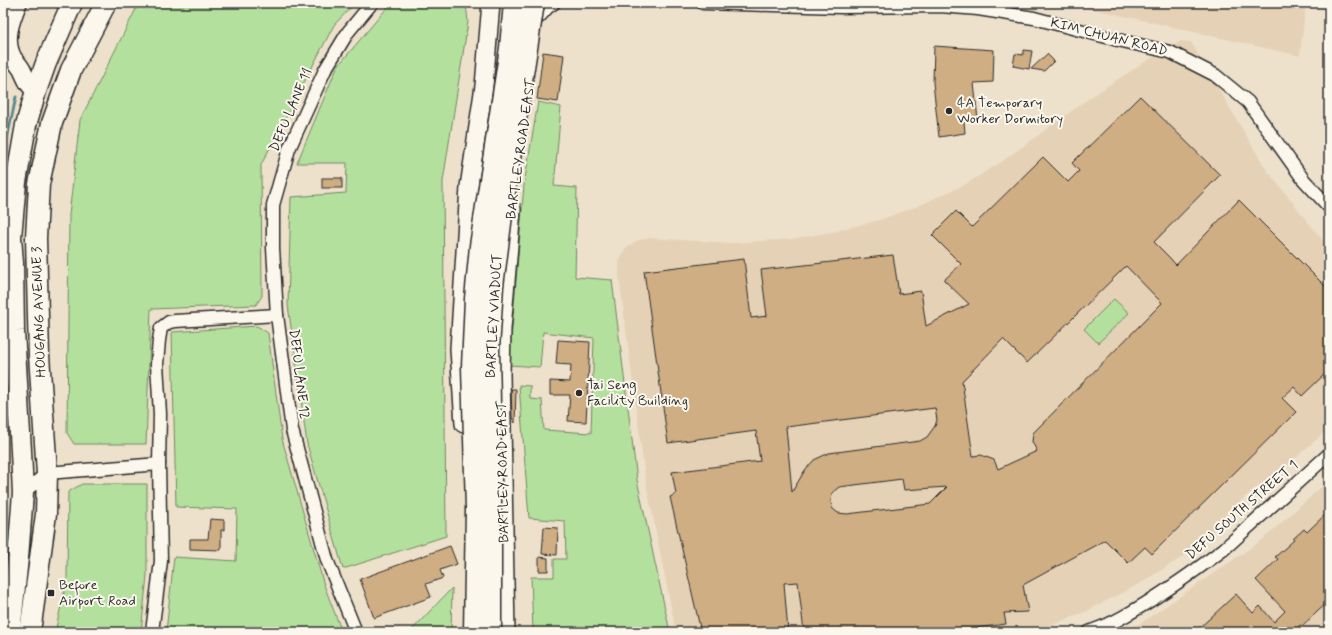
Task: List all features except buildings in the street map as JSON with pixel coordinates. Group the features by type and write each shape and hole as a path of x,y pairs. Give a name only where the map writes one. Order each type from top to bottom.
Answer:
{"highway":[{"name":"HOUGANG AVENUE 3","path":"10,632 23,493 22,451 14,332 13,263 11,238 16,182 26,125 36,91 46,63 72,3"},
{"name":"HOUGANG AVENUE 3","path":"30,632 46,514 47,473 40,355 36,238 39,184 52,123 71,70 106,3"},
{"name":"BARTLEY VIADUCT","path":"474,632 476,509 472,367 475,299 482,232 510,48 514,3"},
{"name":"BARTLEY VIADUCT","path":"491,632 491,458 489,349 493,286 506,184 538,8"},
{"path":"22,451 35,449 45,439"}],"main road":[{"path":"18,3 8,36 11,54 20,66 28,83 36,91"},
{"path":"465,632 467,457 459,349 469,187 484,86 492,3"},
{"name":"BARTLEY ROAD EAST","path":"506,632 501,374 502,329 514,186 538,8"},
{"path":"20,66 46,63"},
{"path":"466,248 476,265 485,270 500,266 508,255"},
{"path":"466,570 478,561 486,561 494,563 504,575"}],"street":[{"name":"DEFU LANE 11","path":"277,315 273,248 273,205 289,149 325,70 348,32 372,3"},
{"path":"538,8 548,7 554,3"},
{"name":"KIM CHUAN ROAD","path":"703,3 841,7 940,6 978,9 1034,18 1170,52 1215,75 1248,102 1303,179 1329,207"},
{"name":"DEFU LANE 12","path":"152,632 161,561 159,464 160,414 157,364 159,340 162,328 169,322 175,321 277,315 292,430 327,560 356,632"},
{"name":"DEFU SOUTH STREET 1","path":"1089,632 1120,619 1168,590 1206,563 1224,549 1329,454"},
{"path":"23,493 47,473 159,464"}],"shaded area":[{"path":"1066,3 1306,3 1300,56"},
{"path":"1181,41 1191,42 1266,169 1329,248 1329,428 1279,473 1253,490 1232,509 1208,537 1186,555 1141,583 1087,611 1035,632 676,632 645,478 619,276 619,262 624,250 636,241 649,238 733,243 792,239 832,232 879,220 918,206 966,184 1004,160 1092,96 1143,63"},
{"path":"1329,480 1329,632 1119,632 1141,623 1262,540"}],"green space":[{"path":"139,3 355,3 334,25 261,165 262,296 256,305 151,309 146,444 74,444 67,433 69,215 80,120"},
{"path":"391,3 466,3 468,22 443,181 446,536 343,569 307,444 288,305 291,197 346,193 347,163 297,163 337,67"},
{"path":"538,102 561,107 554,186 577,188 575,277 612,280 637,480 670,632 533,632 531,577 554,577 554,559 566,559 565,521 529,518 519,385 530,386 530,399 542,400 544,430 591,433 594,338 543,332 540,367 509,365 524,185"},
{"path":"1114,299 1129,313 1098,343 1084,329"},
{"path":"257,326 268,333 282,439 324,585 342,632 166,632 174,557 236,561 237,509 176,507 172,332"},
{"path":"82,484 147,484 147,576 141,632 55,632 67,580 68,492"},
{"path":"452,588 451,632 410,632"}],"waterway":[{"path":"3,157 16,97"}],"place":[{"name":"4A Temporary Worker Dormitory","path":"949,111"},
{"name":"Tai Seng Facility Building","path":"579,393"},
{"name":"Before Airport Road","path":"51,593"}]}
